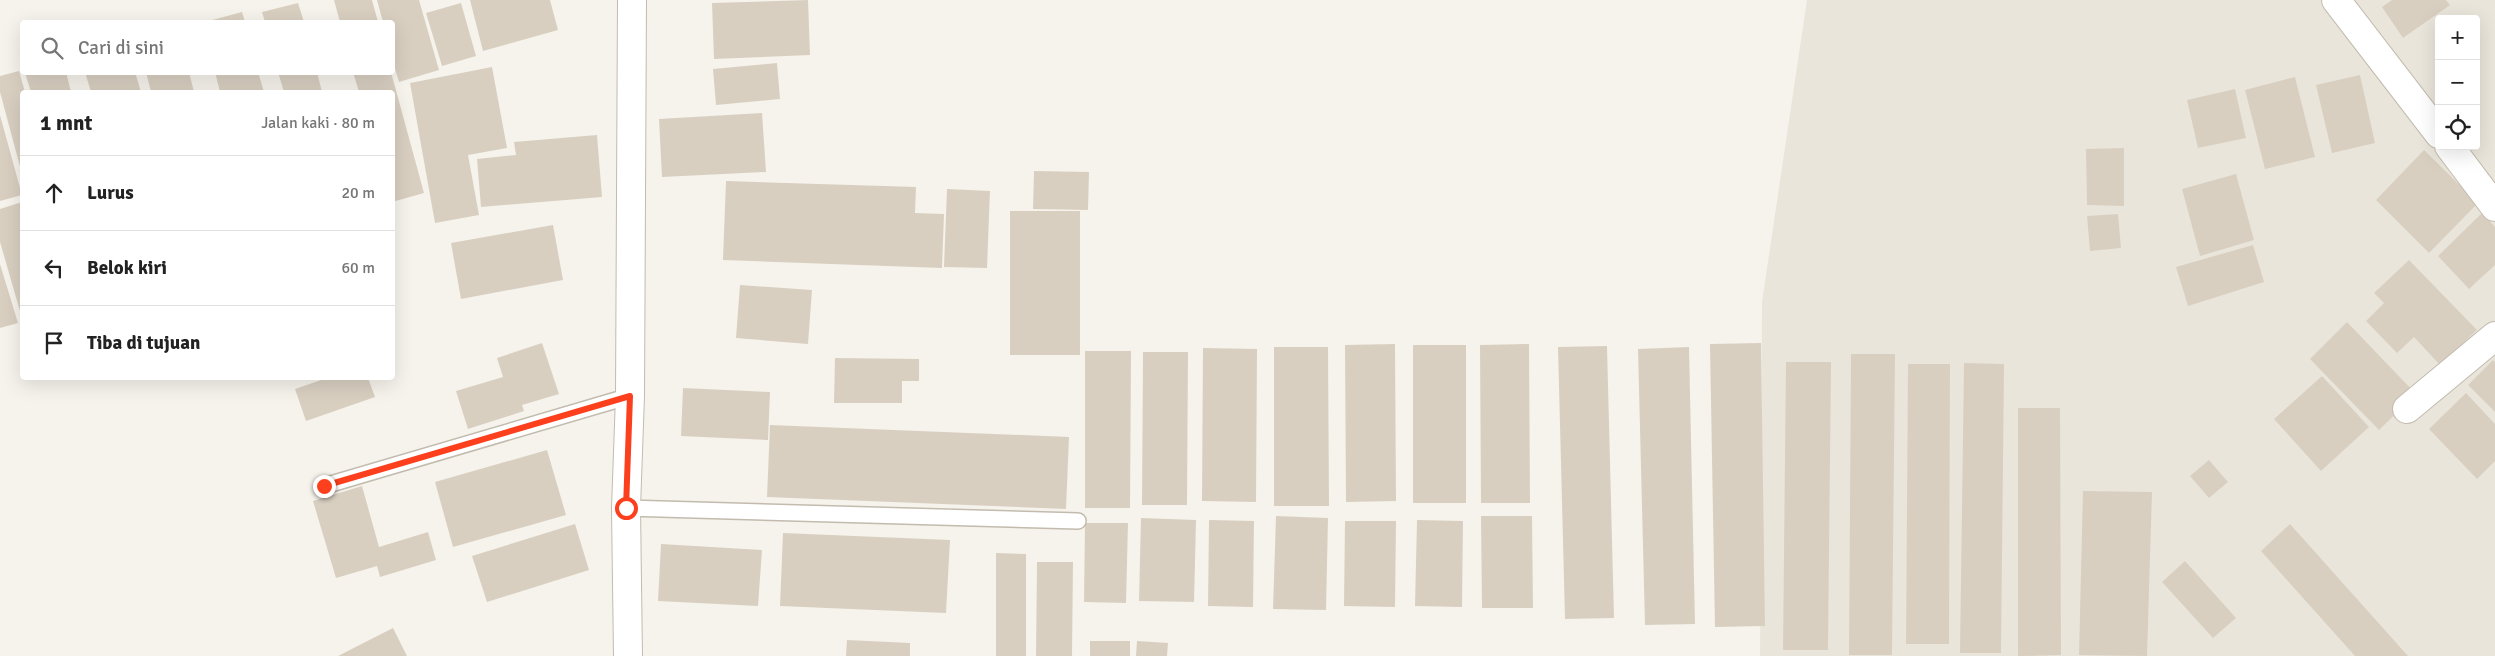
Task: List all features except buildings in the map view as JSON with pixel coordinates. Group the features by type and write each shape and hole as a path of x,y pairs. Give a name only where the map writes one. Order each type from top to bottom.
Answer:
{"street":[{"path":"628,656 626,508 630,396 632,0"},
{"path":"2336,0 2435,129"},
{"path":"2451,150 2495,207"},
{"path":"2407,409 2495,336"}],"lane":[{"path":"324,486 630,396"},
{"path":"626,508 1078,521"}],"shaded area":[{"path":"1807,0 2495,0 2495,656 1760,656 1762,302"}],"route":[{"path":"324,486 630,396 626,508"}]}
